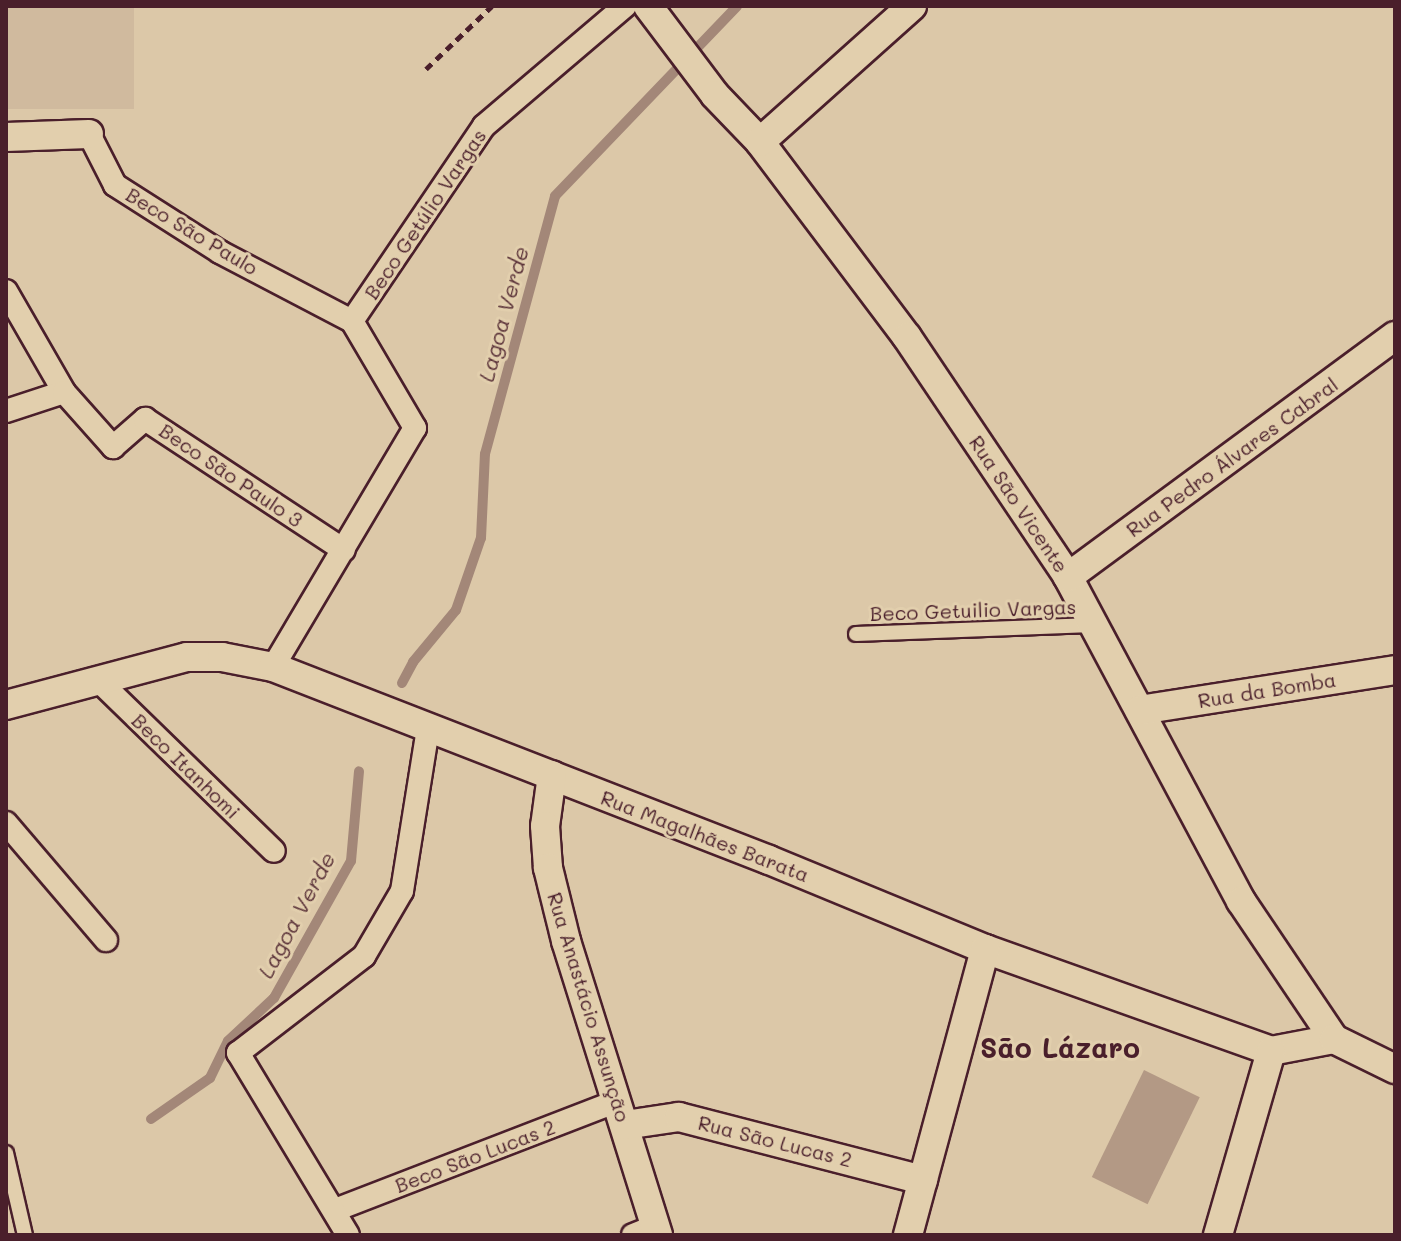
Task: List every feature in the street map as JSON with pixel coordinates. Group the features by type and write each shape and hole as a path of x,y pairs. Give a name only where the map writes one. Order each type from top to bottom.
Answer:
{"street":[{"name":"Beco Getúlio Vargas","path":"273,667 415,428 352,321 484,126 625,6"},
{"name":"Rua São Vicente","path":"648,6 698,72 760,142 907,337 1068,577 1241,901 1334,1039"},
{"path":"760,142 912,6"},
{"name":"Beco São Paulo","path":"6,137 89,134 115,185 220,252 352,321"},
{"path":"6,291 64,392 6,411"},
{"name":"Rua Pedro Álvares Cabral","path":"1068,577 1395,336"},
{"name":"Beco São Paulo 3","path":"64,392 113,447 145,419 344,550"},
{"name":"Rua Magalhães Barata","path":"6,705 187,657 222,657 273,667 985,949 1271,1051"},
{"name":"Rua da Bomba","path":"1140,710 1395,670"},
{"name":"Beco Itanhomi","path":"98,680 274,851"},
{"path":"348,1235 238,1053 364,956 402,891 428,728"},
{"name":"Rua Anastácio Assunção","path":"552,775 545,826 548,868 620,1113 649,1232"},
{"path":"6,823 106,940"},
{"path":"908,1235 985,949"},
{"path":"1218,1235 1271,1051 1334,1039 1395,1069"},
{"name":"Beco São Lucas 2","path":"335,1210 620,1113"},
{"name":"Rua São Lucas 2","path":"620,1113 679,1117 923,1180"}],"lane":[{"name":"Beco Getuilio Vargas","path":"856,634 1092,625"},
{"path":"6,1153 25,1235"}],"path":[{"path":"426,69 492,6"}],"shaded area":[{"path":"6,6 134,6 134,109 6,109"}],"building":[{"path":"1144,1070 1200,1097 1148,1204 1092,1177"}],"waterway":[{"name":"Lagoa Verde","path":"402,683 413,662 456,610 481,538 485,454 555,196 737,6"},
{"name":"Lagoa Verde","path":"151,1119 210,1078 228,1041 274,998 351,861 359,771"}],"district":[{"name":"São Lázaro","path":"1060,1047"}]}
